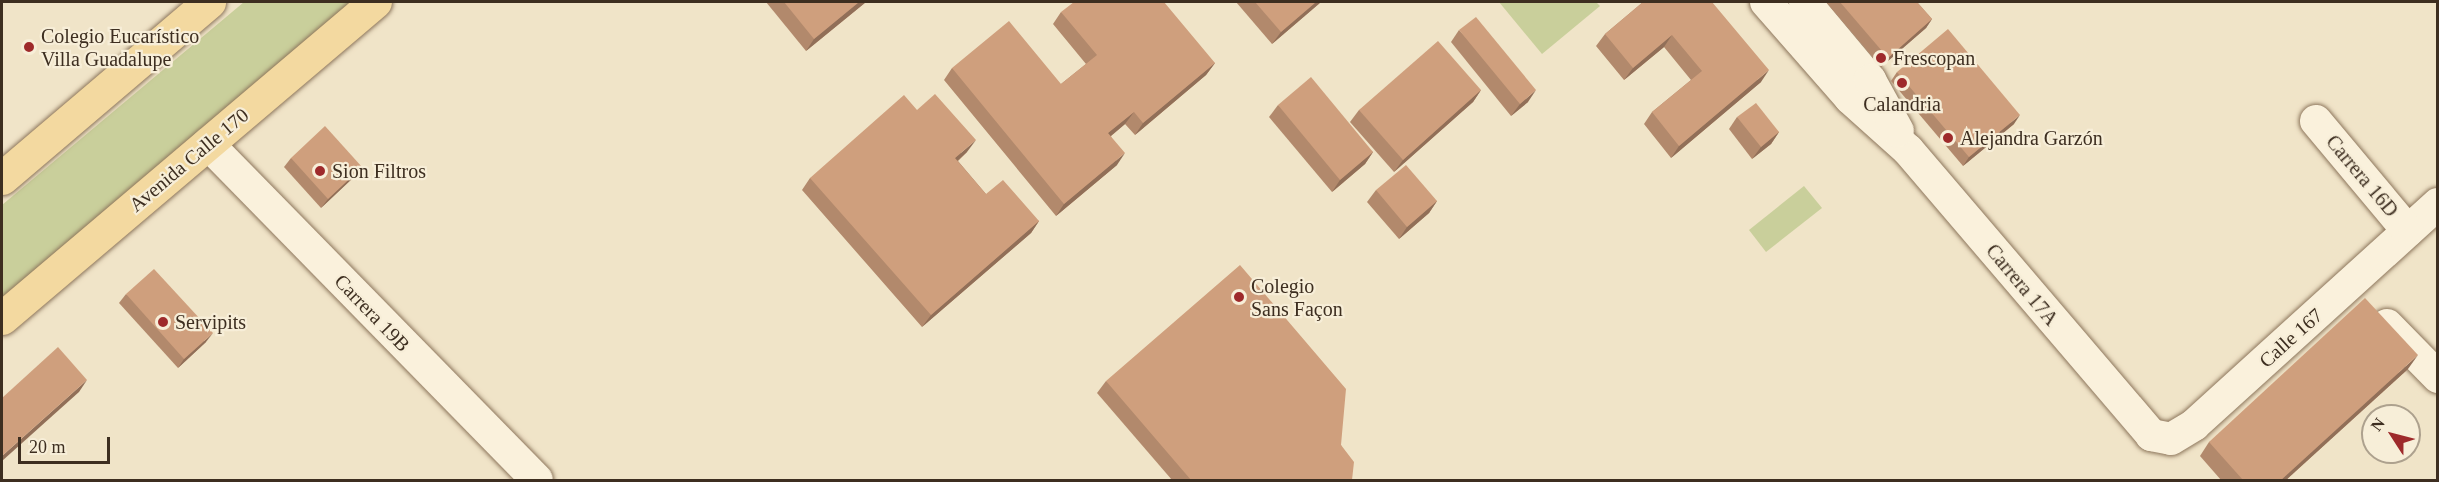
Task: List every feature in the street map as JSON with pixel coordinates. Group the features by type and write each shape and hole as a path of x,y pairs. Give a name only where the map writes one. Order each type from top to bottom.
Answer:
{"main road":[{"path":"2,178 209,2"},
{"name":"Avenida Calle 170","path":"2,318 375,2"}],"street":[{"name":"Carrera 17A","path":"1766,2 1850,98 1908,150 2136,421"},
{"name":"Carrera 17A","path":"1805,2 1870,80 1908,150"},
{"name":"Carrera 16D","path":"2316,121 2408,231"},
{"name":"Carrera 19B","path":"208,144 537,480"},
{"name":"Calle 167","path":"2136,421 2151,435 2171,439 2194,425 2438,204"},
{"path":"2348,286 2438,377"}],"green space":[{"path":"244,2 355,2 2,301 2,205"},
{"path":"1499,2 1596,2 1600,6 1542,54"},
{"path":"1804,186 1822,208 1766,252 1749,230"}],"building":[{"path":"784,2 859,2 814,39"},
{"path":"1074,2 1164,2 1215,63 1143,123 1134,112 1108,133 1125,153 1064,204 952,68 1009,21 1061,84 1097,55 1061,12"},
{"path":"1255,2 1316,2 1281,32"},
{"path":"1643,2 1712,2 1769,70 1679,146 1652,112 1702,71 1672,35 1633,68 1605,34"},
{"path":"1840,2 1917,2 1932,19 1888,58"},
{"path":"1476,17 1536,90 1520,104 1459,30"},
{"path":"1948,29 2020,115 1969,157 1897,72"},
{"path":"1438,41 1481,90 1403,160 1359,110"},
{"path":"1311,77 1373,152 1340,180 1278,105"},
{"path":"935,94 976,140 955,158 986,194 1003,180 1039,221 931,315 810,178 904,95 917,110"},
{"path":"1756,103 1779,132 1761,147 1737,117"},
{"name":"Sion Filtros","path":"325,126 362,167 328,199 291,158"},
{"path":"1406,165 1437,201 1407,227 1376,190"},
{"path":"1240,265 1346,389 1341,445 1354,462 1352,480 1191,480 1106,381"},
{"name":"Servipits","path":"154,269 213,333 184,359 126,294"},
{"path":"2365,298 2418,355 2364,404 2361,404 2361,407 2281,480 2243,480 2209,442"},
{"path":"58,347 87,380 2,456 2,398"}],"place":[{"name":"Colegio Eucarístico Villa Guadalupe","path":"29,47"},
{"name":"Frescopan","path":"1881,58"},
{"name":"Calandria","path":"1902,83"},
{"name":"Alejandra Garzón","path":"1948,138"},
{"name":"Sion Filtros","path":"320,171"},
{"name":"Colegio Sans Façon","path":"1239,297"},
{"name":"Servipits","path":"163,322"}]}
